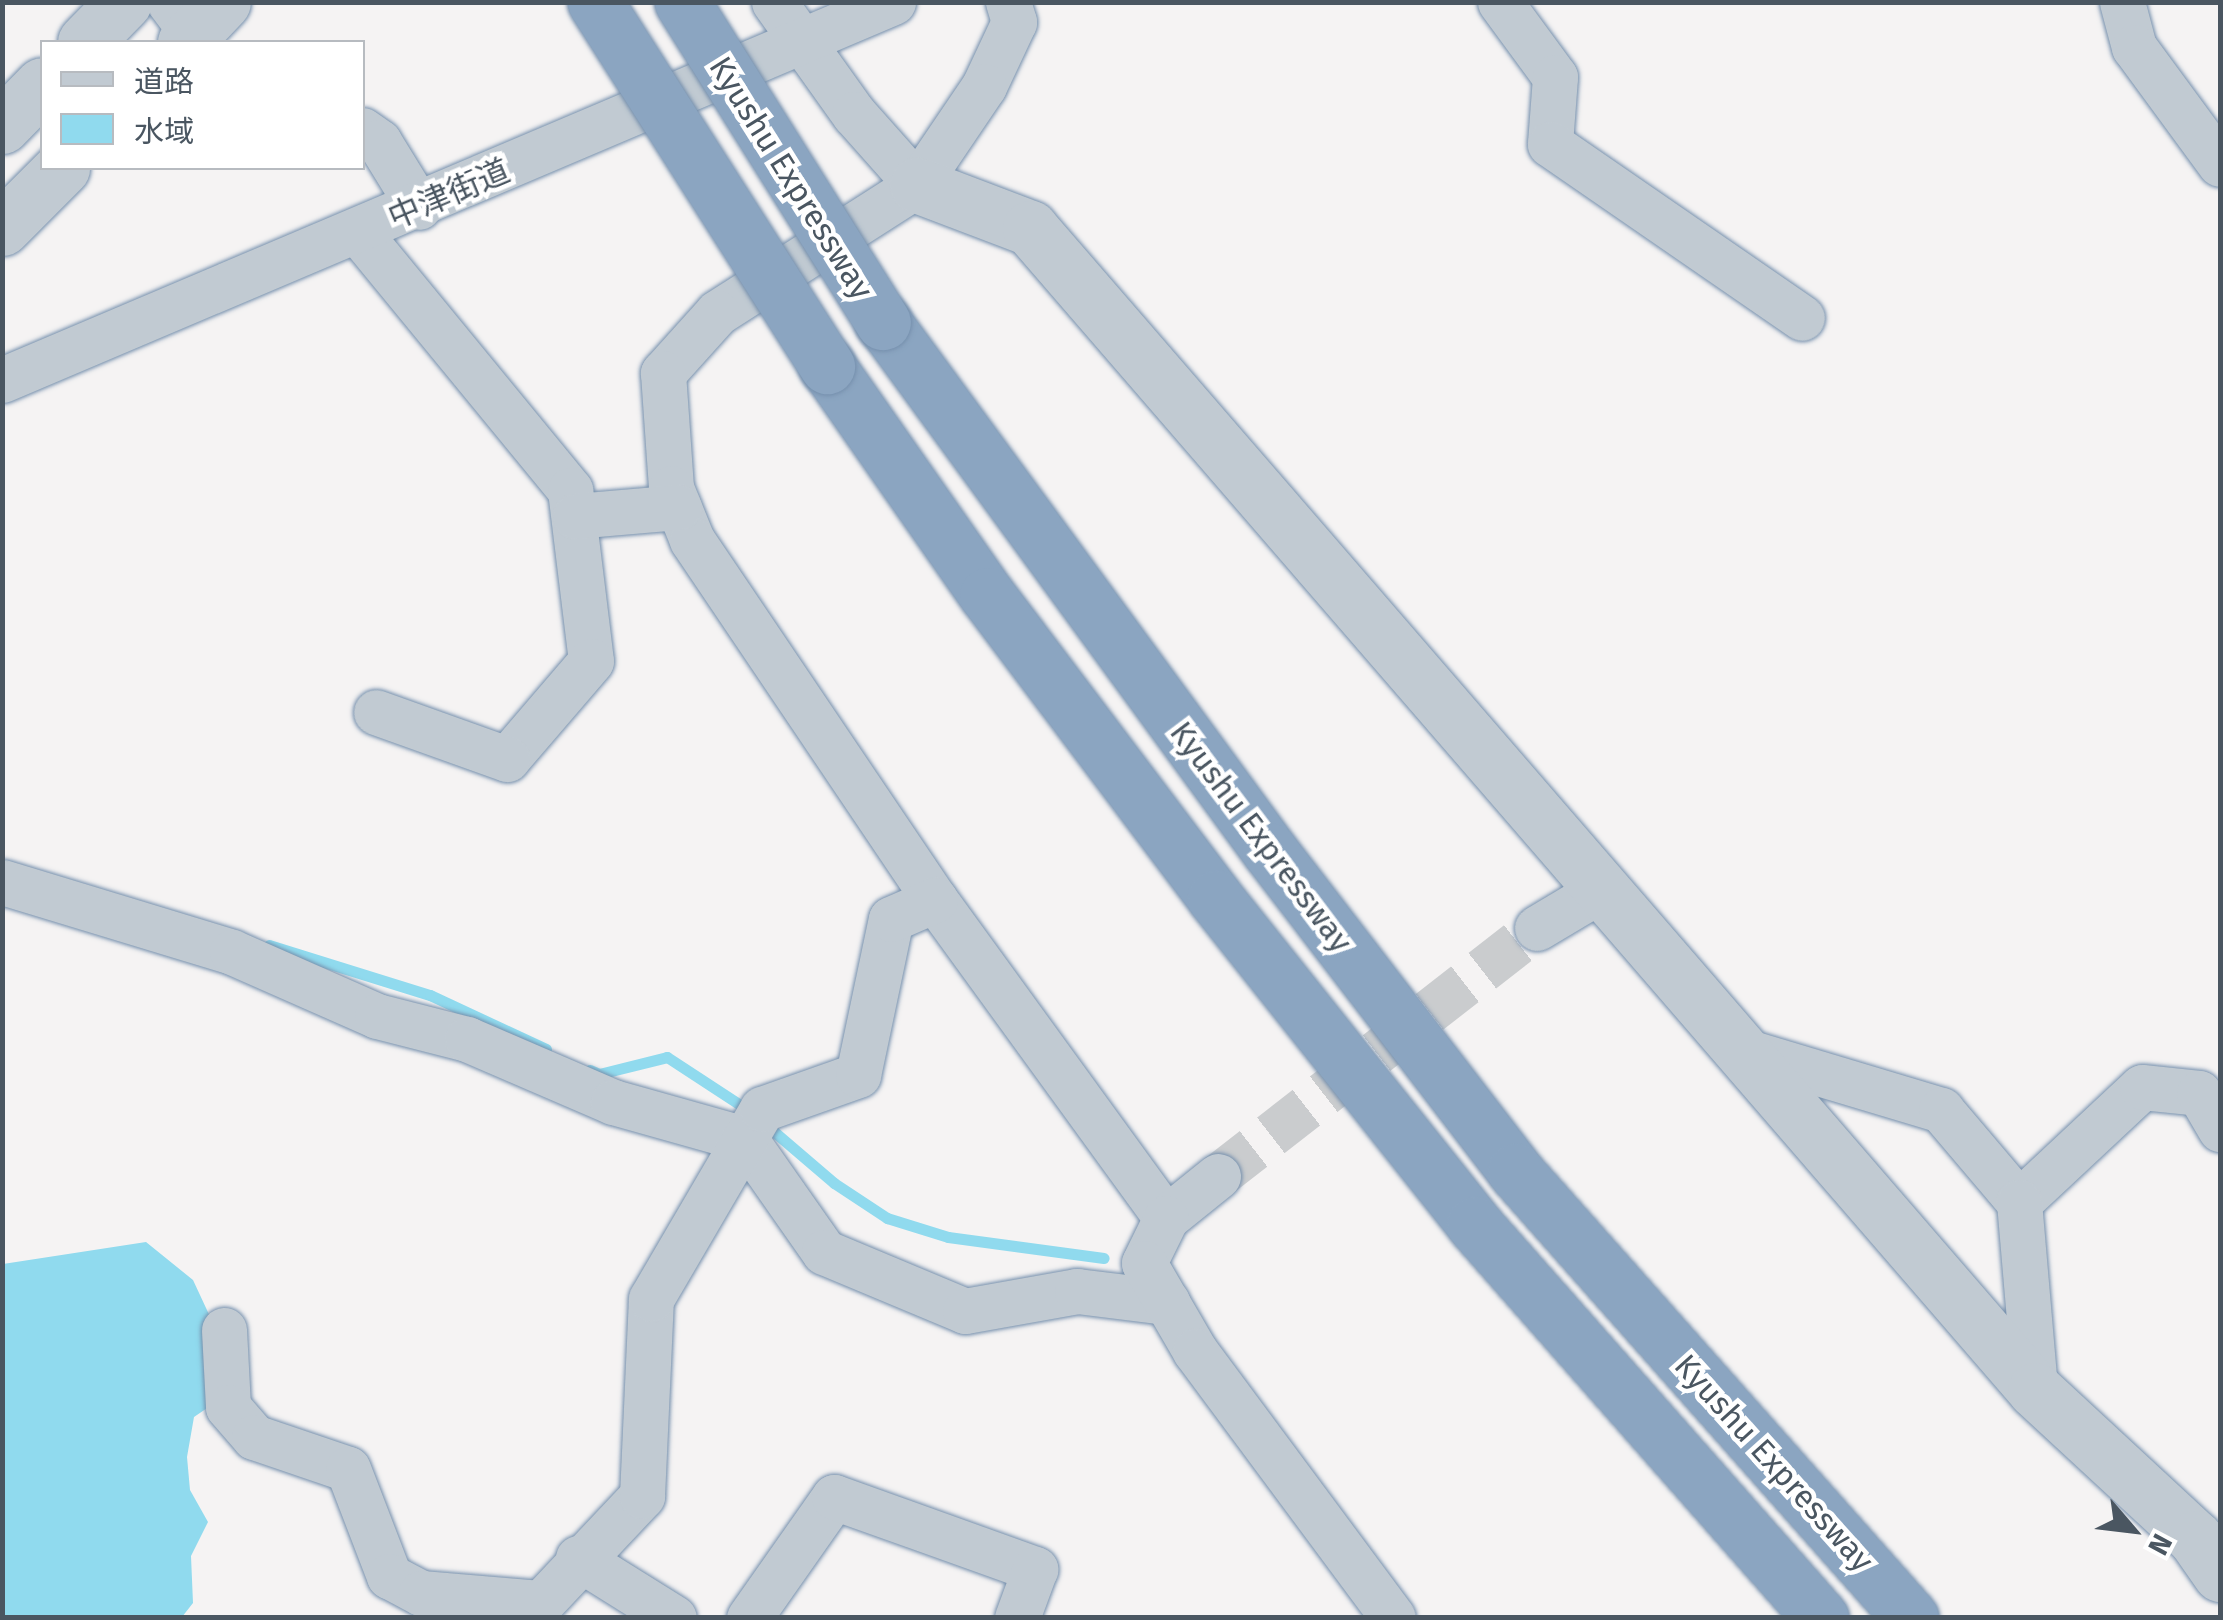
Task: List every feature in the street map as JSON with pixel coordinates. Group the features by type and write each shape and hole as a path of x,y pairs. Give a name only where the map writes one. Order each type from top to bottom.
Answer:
{"highway":[{"name":"Kyushu Expressway","path":"594,2 828,366 987,595 1240,929 1474,1224 1820,1618"},
{"name":"Kyushu Expressway","path":"682,2 883,322 1268,850 1515,1171 1912,1618"}],"street":[{"path":"87,40 124,2"},
{"path":"774,2 806,40 854,114 918,186 1030,228 1748,1052 2034,1390 2195,1538 2220,1574"},
{"name":"中津街道","path":"2,380 360,233 893,2"},
{"path":"1008,2 1014,22 984,86 918,186 717,313 664,373 671,488 692,540 935,900 1166,1218"},
{"path":"1500,2 1555,77 1550,144 1802,318"},
{"path":"2122,2 2134,47 2216,148"},
{"path":"2,126 40,88"},
{"path":"365,132 380,142 420,207"},
{"path":"2,228 60,170"},
{"path":"360,233 570,490 592,661 507,759 376,712"},
{"path":"575,516 679,508"},
{"path":"2,882 232,952 377,1016 466,1039 614,1102 745,1138 824,1252 896,1286 966,1311 1077,1291 1167,1302"},
{"path":"1537,928 1604,888"},
{"path":"224,1330 228,1407 254,1437 348,1470 390,1576 421,1593 534,1610 578,1558 642,1496 651,1299 762,1109 858,1075 891,918 935,900"},
{"path":"1748,1052 1941,1110 2019,1202 2034,1390"},
{"path":"2019,1202 2142,1087 2199,1093 2220,1129"},
{"path":"1218,1176 1166,1218 1144,1263 1194,1351 1392,1618"},
{"path":"749,1618 834,1498 1034,1569 1017,1618"},
{"path":"578,1558 674,1618"}],"water":[{"path":"146,1242 193,1280 213,1323 216,1402 194,1417 187,1457 190,1490 208,1522 191,1556 193,1603 182,1617 3,1618 3,1264"}],"waterway":[{"path":"269,945 430,995 546,1049"},
{"path":"590,1070 599,1074 667,1057 751,1112"},
{"path":"765,1124 834,1183 887,1218 948,1237 1104,1258"}],"tunnel":[{"path":"1218,1176 1537,928"}]}
